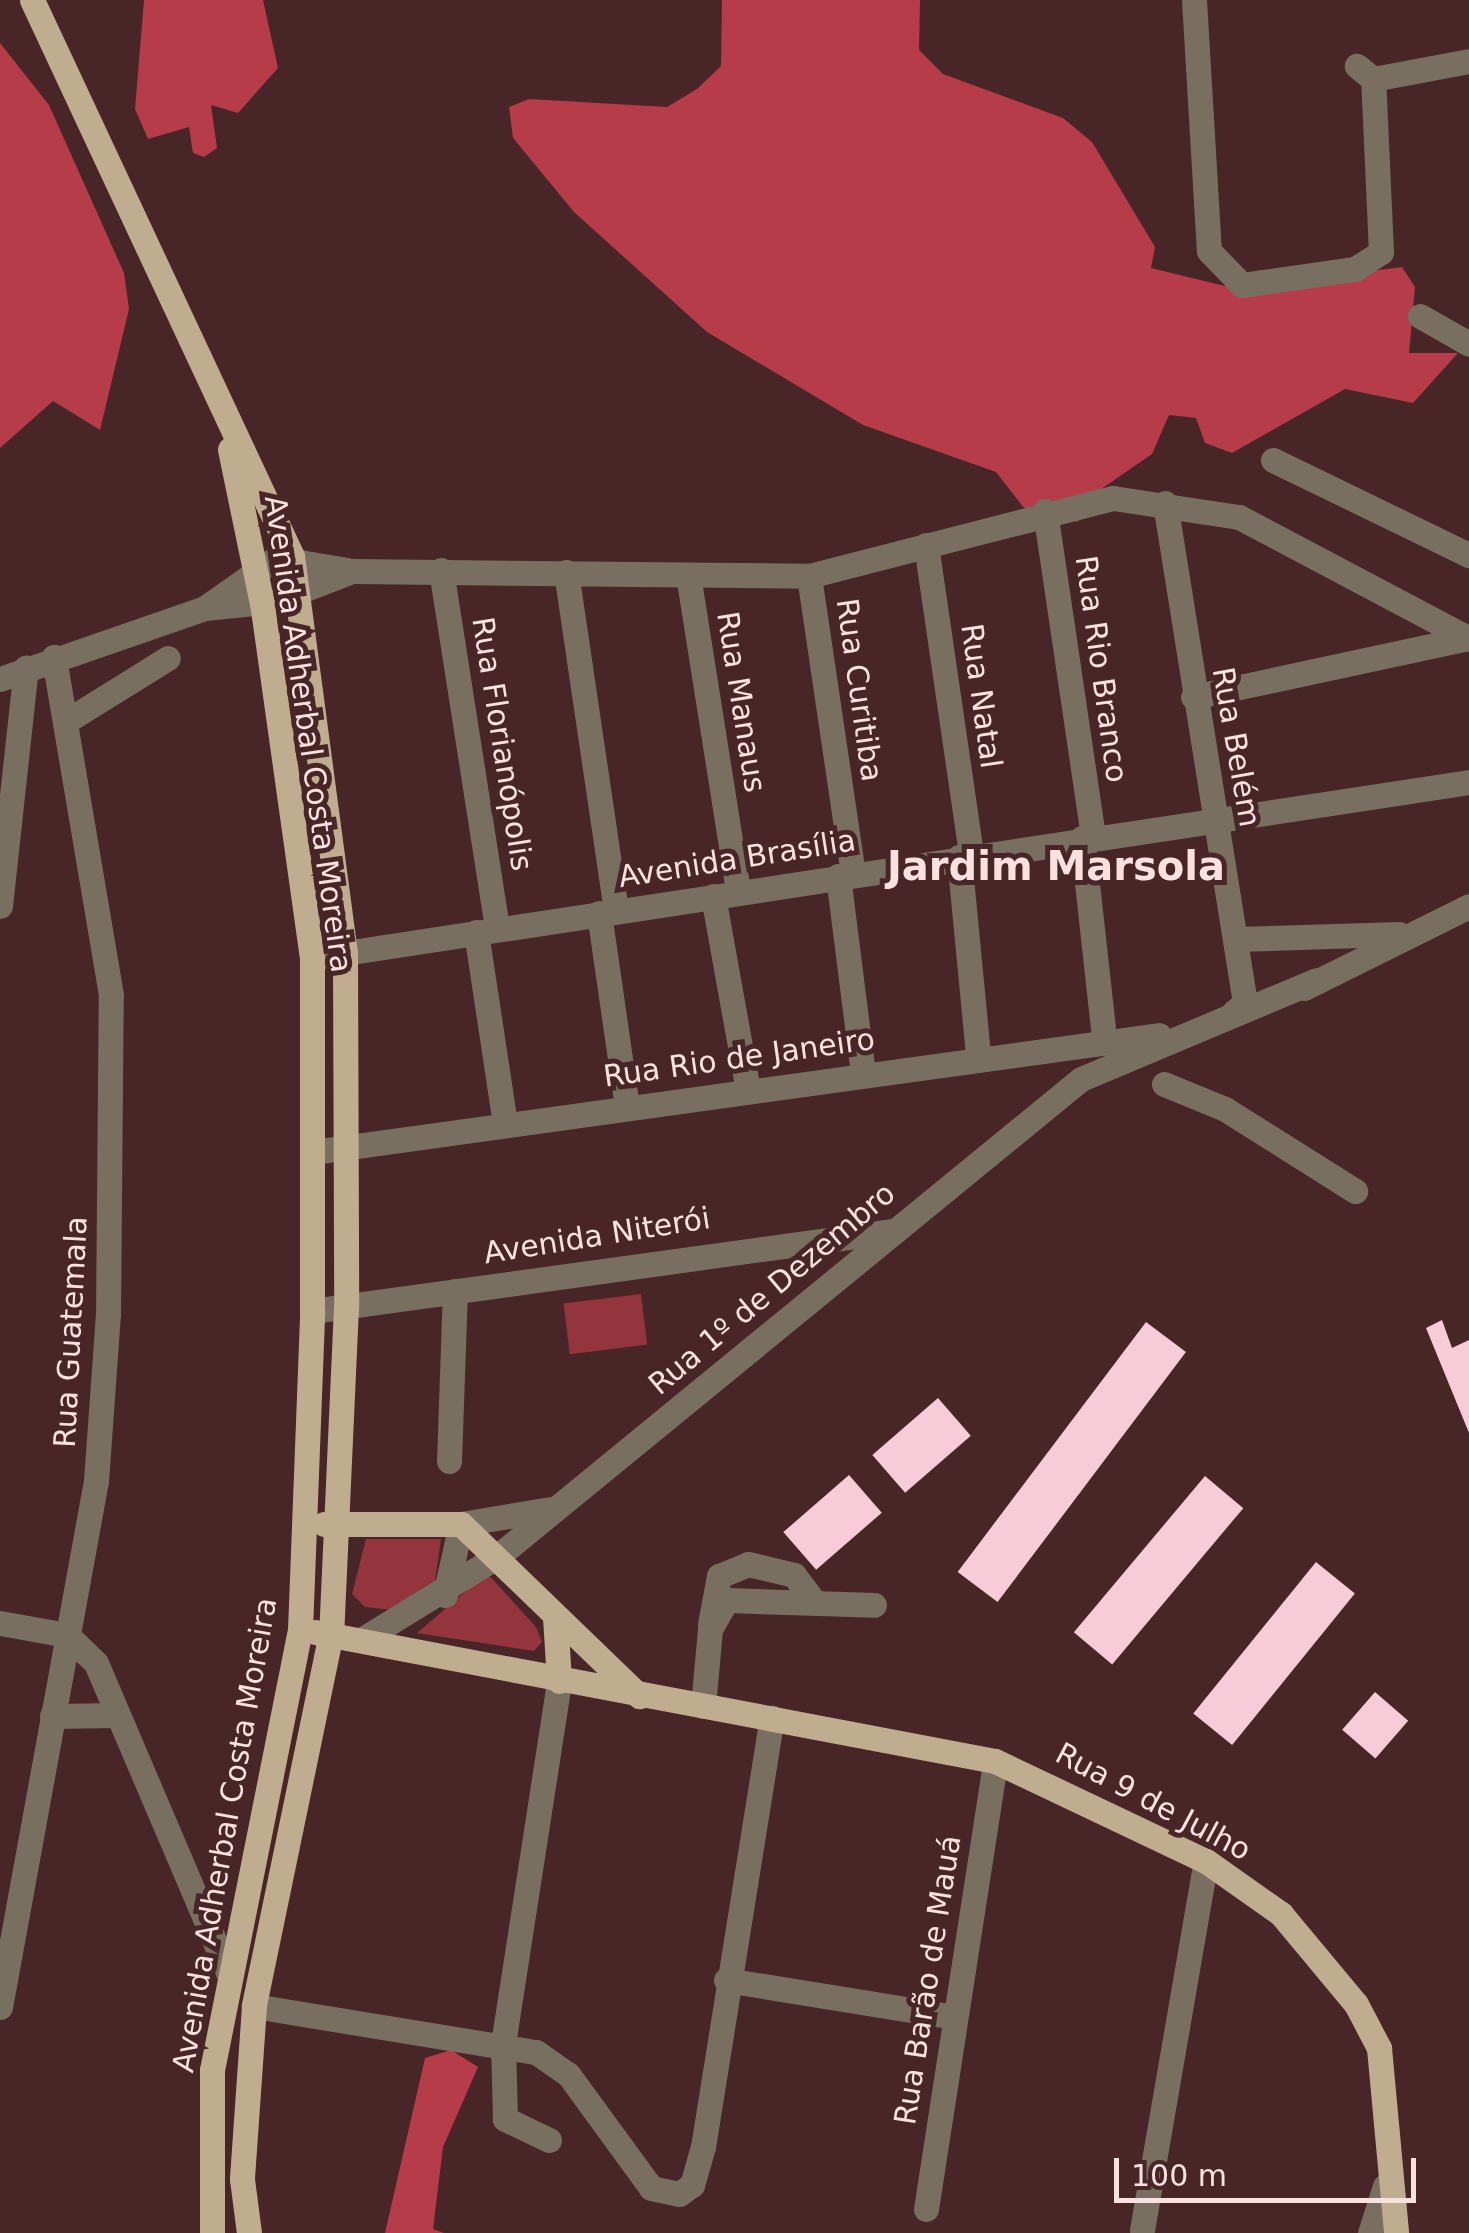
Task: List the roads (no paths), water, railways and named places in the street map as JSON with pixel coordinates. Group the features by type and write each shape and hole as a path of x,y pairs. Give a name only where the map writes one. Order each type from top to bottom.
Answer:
{"main road":[{"path":"32,0 221,420"},
{"name":"Avenida Adherbal Costa Moreira","path":"221,420 292,556 345,953 346,1307 331,1634 254,2006 242,2179 249,2233"},
{"name":"Avenida Adherbal Costa Moreira","path":"212,2233 212,2070 300,1630 307,1524 313,1152 312,958 262,604 221,420"},
{"path":"307,1524 461,1524 639,1696"},
{"path":"554,1615 559,1681"},
{"name":"Rua 9 de Julho","path":"300,1630 996,1762 1206,1861 1282,1914 1356,2004 1382,2072 1385,2186"},
{"path":"1385,2186 1396,2233"}],"street":[{"path":"1194,0 1210,251 1215,268 1242,286 1356,269 1381,252 1365,72 1469,61"},
{"path":"1420,316 1469,344"},
{"path":"1272,460 1469,555"},
{"path":"204,608 256,569 292,556 352,572 566,572 689,582 809,576 1045,511 1113,498 1165,502 1239,517 1411,613 1469,638"},
{"name":"Rua Belém","path":"1165,502 1245,1003"},
{"name":"Rua Rio Branco","path":"1045,511 1088,837 1095,1038"},
{"name":"Rua Natal","path":"926,545 965,856 978,1056"},
{"name":"Rua Florianópolis","path":"442,570 487,931 506,1124"},
{"path":"0,679 54,657 204,608 262,604 352,572"},
{"path":"566,572 608,912 627,1107"},
{"name":"Rua Curitiba","path":"809,576 846,875 862,1073"},
{"name":"Rua Manaus","path":"689,582 748,1090"},
{"path":"1392,661 1411,613"},
{"path":"1193,696 1392,661 1469,638"},
{"name":"Rua Guatemala","path":"0,2006 101,1436 113,1049 54,657"},
{"path":"65,722 98,709 134,672 168,658"},
{"path":"0,906 26,667"},
{"name":"Avenida Brasília","path":"312,958 1469,782"},
{"name":"Rua 1º de Dezembro","path":"362,1639 445,1595 498,1556 550,1509 1080,1080 1188,1038 1469,906"},
{"path":"1236,939 1409,934"},
{"name":"Rua 1º de Dezembro","path":"1245,1003 1316,980"},
{"path":"1188,1038 1245,1003"},
{"path":"1022,1050 1080,1080 1095,1038"},
{"name":"Rua Rio de Janeiro","path":"313,1152 1095,1038 1188,1038"},
{"path":"1164,1084 1225,1109 1355,1191"},
{"name":"Avenida Niterói","path":"312,1311 892,1231"},
{"path":"448,1461 455,1290"},
{"path":"445,1595 461,1524 550,1509"},
{"path":"703,1706 711,1590 735,1567 785,1570 812,1599"},
{"path":"710,1629 726,1600 780,1607 812,1599 874,1605"},
{"path":"0,1622 67,1636 96,1663 229,1975"},
{"path":"549,2140 506,2119 503,2044 559,1681"},
{"path":"52,1716 117,1715"},
{"path":"254,2006 503,2044 552,2060 651,2188 679,2194 692,2185 703,2147 726,1980 772,1718"},
{"name":"Rua Barão de Mauá","path":"926,2209 996,1762"},
{"path":"1142,2230 1206,1861"},
{"path":"726,1980 954,2017"},
{"name":"Rua 9 de Julho","path":"1370,2233 1385,2186"}],"district":[{"name":"Jardim Marsola","path":"1056,866"}]}
